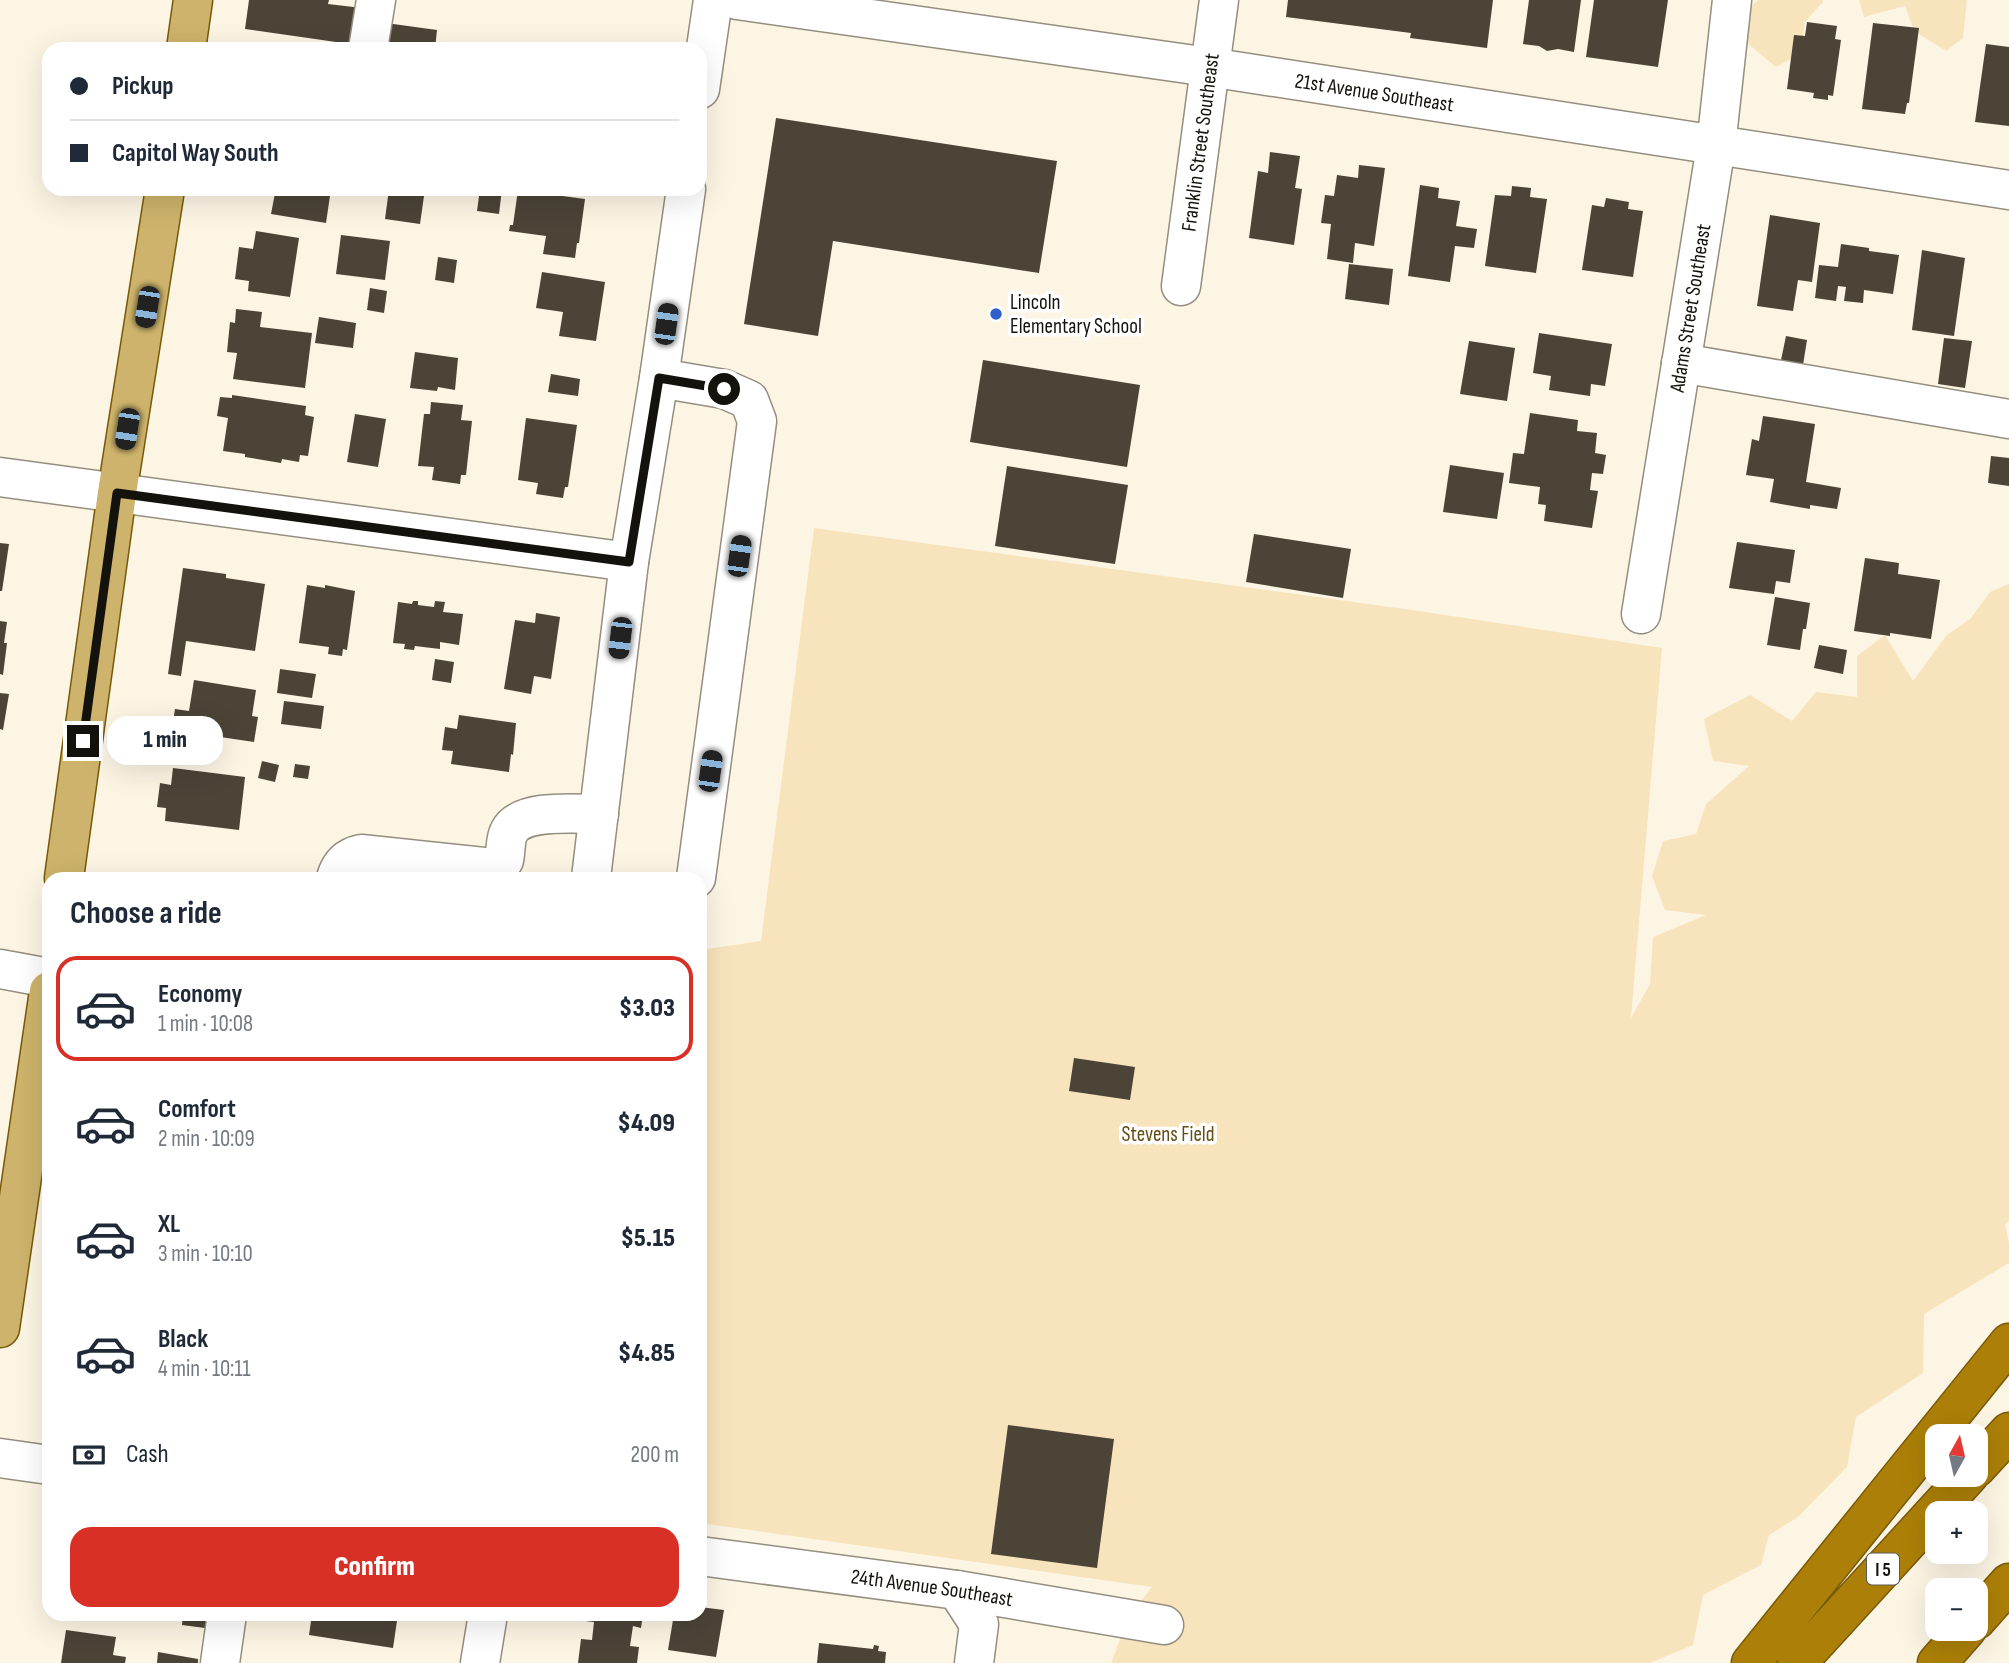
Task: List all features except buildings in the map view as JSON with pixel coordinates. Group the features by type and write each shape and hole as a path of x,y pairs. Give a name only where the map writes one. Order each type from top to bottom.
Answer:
{"highway":[{"path":"1751,1663 2009,1343"},
{"path":"1988,1455 2009,1432"},
{"name":"I 5","path":"1797,1663 1957,1488"},
{"path":"1988,1607 2009,1583"},
{"path":"1937,1663 1956,1641"}],"main road":[{"path":"187,42 192,0"},
{"path":"65,872 117,493 164,196"},
{"path":"0,1328 42,1039"}],"street":[{"path":"369,42 376,0"},
{"path":"707,42 713,0"},
{"name":"21st Avenue Southeast","path":"737,0 1209,67 2009,190"},
{"name":"Franklin Street Southeast","path":"1181,285 1219,0"},
{"name":"Adams Street Southeast","path":"1642,614 1716,146 1732,0"},
{"path":"592,872 629,562 685,196"},
{"path":"1681,363 2009,419"},
{"path":"659,378 724,389 749,400 757,421 697,872"},
{"path":"0,477 629,562"},
{"path":"339,872 349,857 361,855 493,868 504,860 509,831 523,819 552,814 599,814"},
{"path":"0,969 42,977"},
{"path":"0,1458 42,1464"},
{"name":"24th Avenue Southeast","path":"707,1557 957,1590 1164,1625"},
{"path":"957,1590 979,1624 974,1663"},
{"path":"220,1663 226,1621"},
{"path":"480,1663 487,1621"}],"green space":[{"path":"1758,0 1823,0 1805,22 1800,54 1776,67 1746,42 1741,16"},
{"path":"1859,0 1967,0 1963,38 1946,51 1914,31 1905,6 1864,17"},
{"name":"Stevens Field","path":"814,528 1412,610 1662,648 1631,1018 1650,984 1653,937 1706,915 1665,910 1652,876 1663,841 1696,834 1706,804 1749,766 1713,761 1704,719 1750,695 1792,721 1816,692 1857,697 1857,656 1885,635 1913,681 1946,636 1971,618 1990,592 2009,584 2009,1221 2005,1224 2009,1263 1924,1314 1923,1373 1856,1417 1847,1467 1798,1517 1769,1535 1761,1565 1703,1595 1693,1645 1650,1663 1111,1663 1121,1637 1140,1602 1152,1587 707,1524 707,949 761,941"}],"place":[{"name":"Lincoln Elementary School","path":"996,314"}],"route":[{"path":"83,741 117,493 629,562 659,378 724,389"}]}
